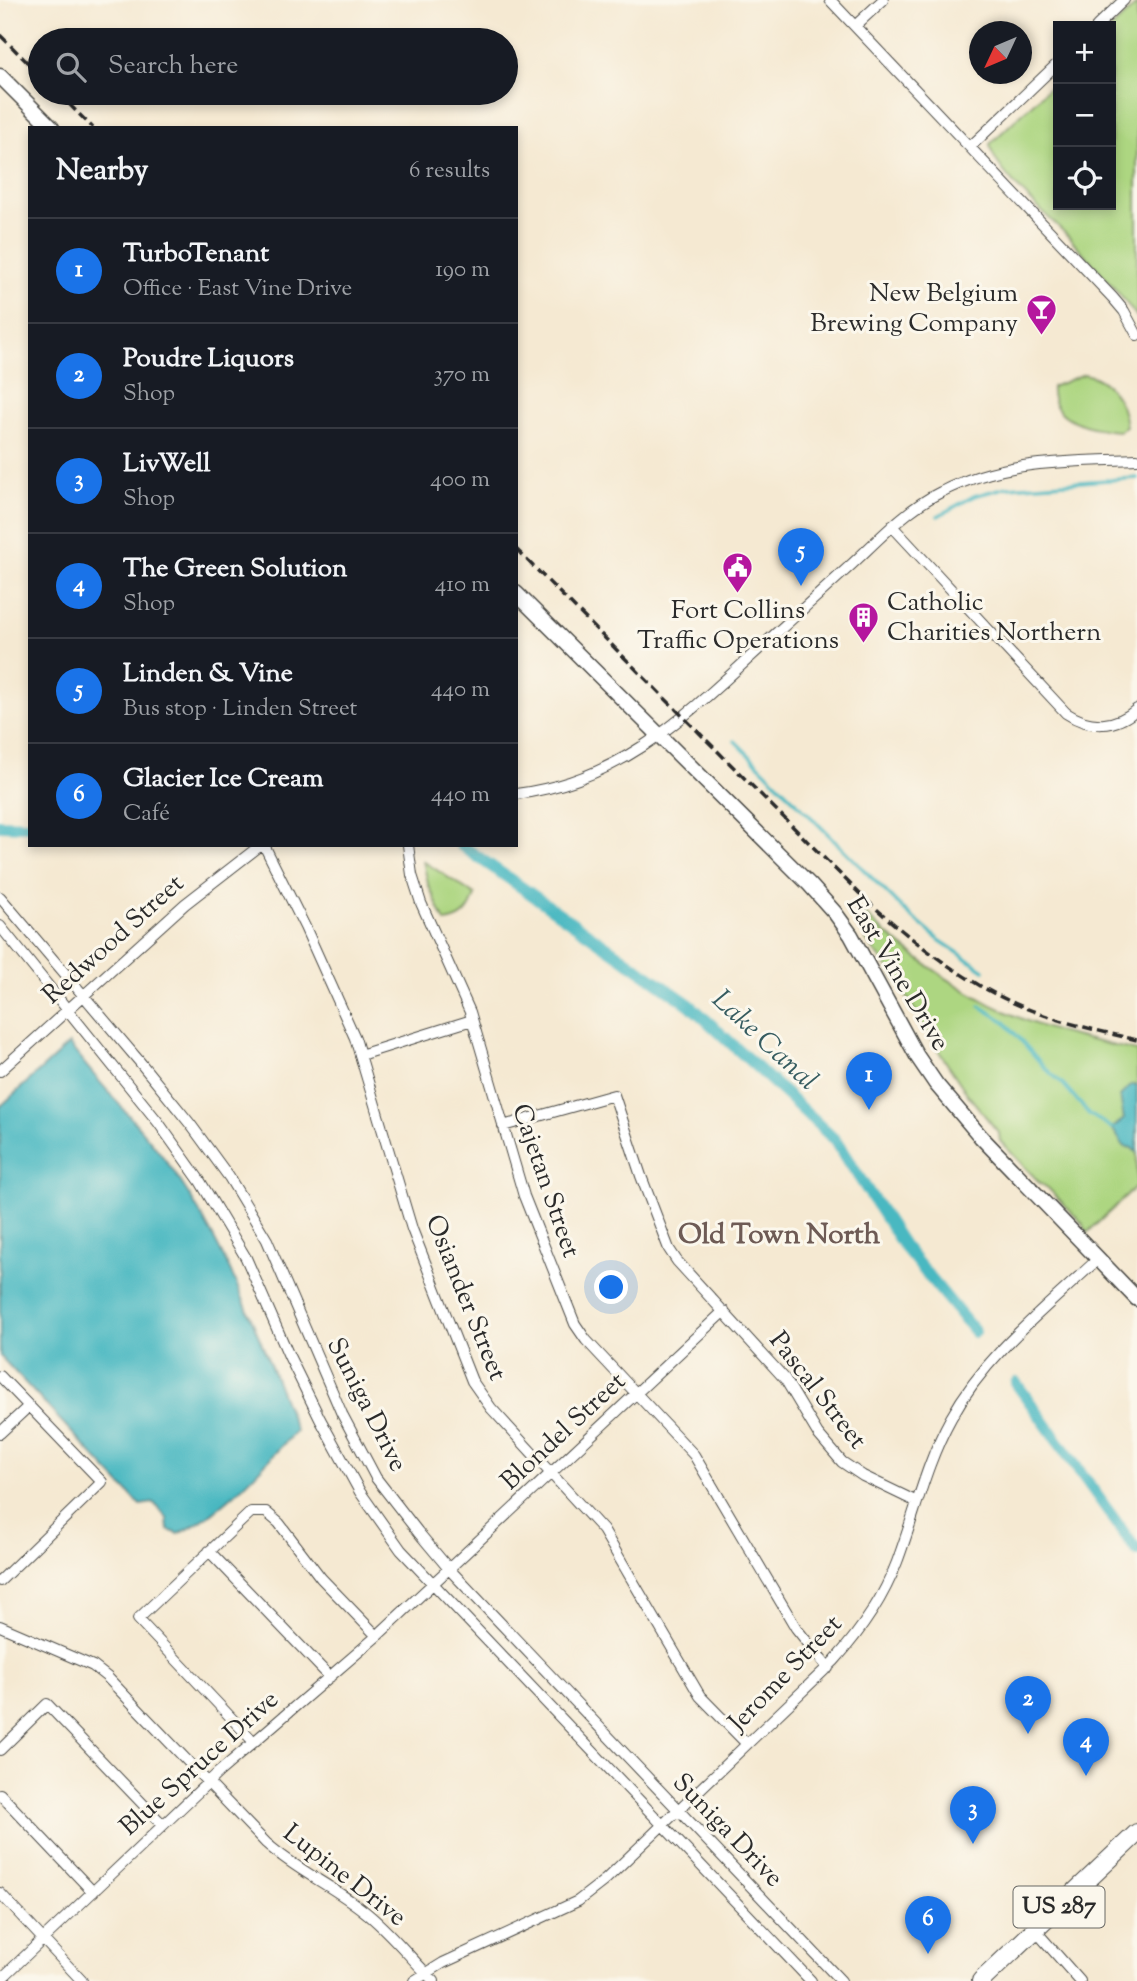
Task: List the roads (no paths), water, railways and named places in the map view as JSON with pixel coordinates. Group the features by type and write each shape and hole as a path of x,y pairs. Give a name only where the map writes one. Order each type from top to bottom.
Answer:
{"highway":[{"name":"US 287","path":"981,1981 1137,1833"}],"main road":[{"path":"0,76 28,104"},
{"path":"29,105 50,126"},
{"name":"East Vine Drive","path":"518,595 835,913 864,958 917,1056 936,1084 981,1138 1137,1299"}],"street":[{"path":"830,0 1118,304 1137,335"},
{"path":"855,26 883,0"},
{"path":"1102,21 1125,0"},
{"path":"970,147 1053,68"},
{"path":"518,794 563,786 610,766 660,736 685,717 892,526 938,493 992,471 1036,463 1137,459"},
{"path":"892,526 1066,713 1089,724 1107,725 1119,721 1137,709"},
{"name":"Redwood Street","path":"0,1072 185,904 260,847"},
{"name":"Osiander Street","path":"264,847 305,927 355,1038 412,1229 472,1381 491,1408 603,1530 700,1696 747,1744"},
{"name":"Cajetan Street","path":"408,847 412,875 421,902 472,1020 524,1196 575,1324 586,1340 694,1455 796,1628 828,1668"},
{"name":"Suniga Drive","path":"0,897 191,1125 229,1177 267,1240 342,1414 376,1478 449,1569 841,1981"},
{"name":"Suniga Drive","path":"0,926 158,1122 200,1181 246,1258 320,1419 360,1492 401,1550 811,1981"},
{"path":"360,1055 472,1020"},
{"name":"Pascal Street","path":"503,1126 614,1095 670,1249 677,1261 785,1379 818,1434 842,1462 873,1481 918,1502"},
{"name":"Jerome Street","path":"414,1981 425,1972 578,1901 606,1880 828,1668 851,1642 886,1587 939,1442 965,1394 1003,1348 1099,1258"},
{"name":"Blondel Street","path":"433,1584 724,1311"},
{"path":"0,1376 102,1482 0,1580"},
{"path":"0,1433 29,1406"},
{"path":"254,1742 138,1619 251,1512 266,1512 279,1523 321,1578 377,1636"},
{"path":"209,1551 330,1677"},
{"name":"Blue Spruce Drive","path":"0,1980 208,1782 433,1584"},
{"name":"Lupine Drive","path":"0,1626 93,1666 107,1677 287,1862 367,1913 434,1981"},
{"path":"0,1750 47,1704 163,1825"},
{"path":"0,1794 93,1892"},
{"path":"0,1893 82,1981"},
{"path":"1035,1930 1080,1981"}],"water":[{"path":"69,1044 162,1155 194,1202 243,1298 296,1431 227,1501 179,1534 168,1530 167,1518 154,1503 140,1505 0,1356 0,1107"},
{"path":"1131,1085 1137,1085 1137,1153 1124,1146 1112,1128 1124,1119 1120,1096"}],"waterway":[{"path":"938,516 974,496 1007,487 1137,478"},
{"path":"735,741 906,912 939,940 984,970"},
{"name":"Lake Canal","path":"0,825 28,826"},
{"name":"Lake Canal","path":"464,847 690,1005 835,1140 903,1245 975,1332"},
{"path":"980,1006 1004,1021 1089,1114 1112,1128"},
{"name":"Lake Canal","path":"1016,1383 1137,1551"}],"railway":[{"path":"0,35 28,63"},
{"path":"70,105 91,126"},
{"path":"518,551 863,897 900,929 959,973 1001,997 1065,1022 1137,1040"}],"place":[{"name":"New Belgium Brewing Company","path":"1041,336"},
{"name":"Linden & Vine","path":"801,586"},
{"name":"Fort Collins Traffic Operations","path":"738,595"},
{"name":"Catholic Charities Northern","path":"864,645"},
{"name":"TurboTenant","path":"869,1110"},
{"name":"Poudre Liquors","path":"1028,1734"},
{"name":"The Green Solution","path":"1086,1776"},
{"name":"LivWell","path":"973,1844"},
{"name":"Glacier Ice Cream","path":"928,1954"}],"district":[{"name":"Old Town North","path":"779,1236"}]}
